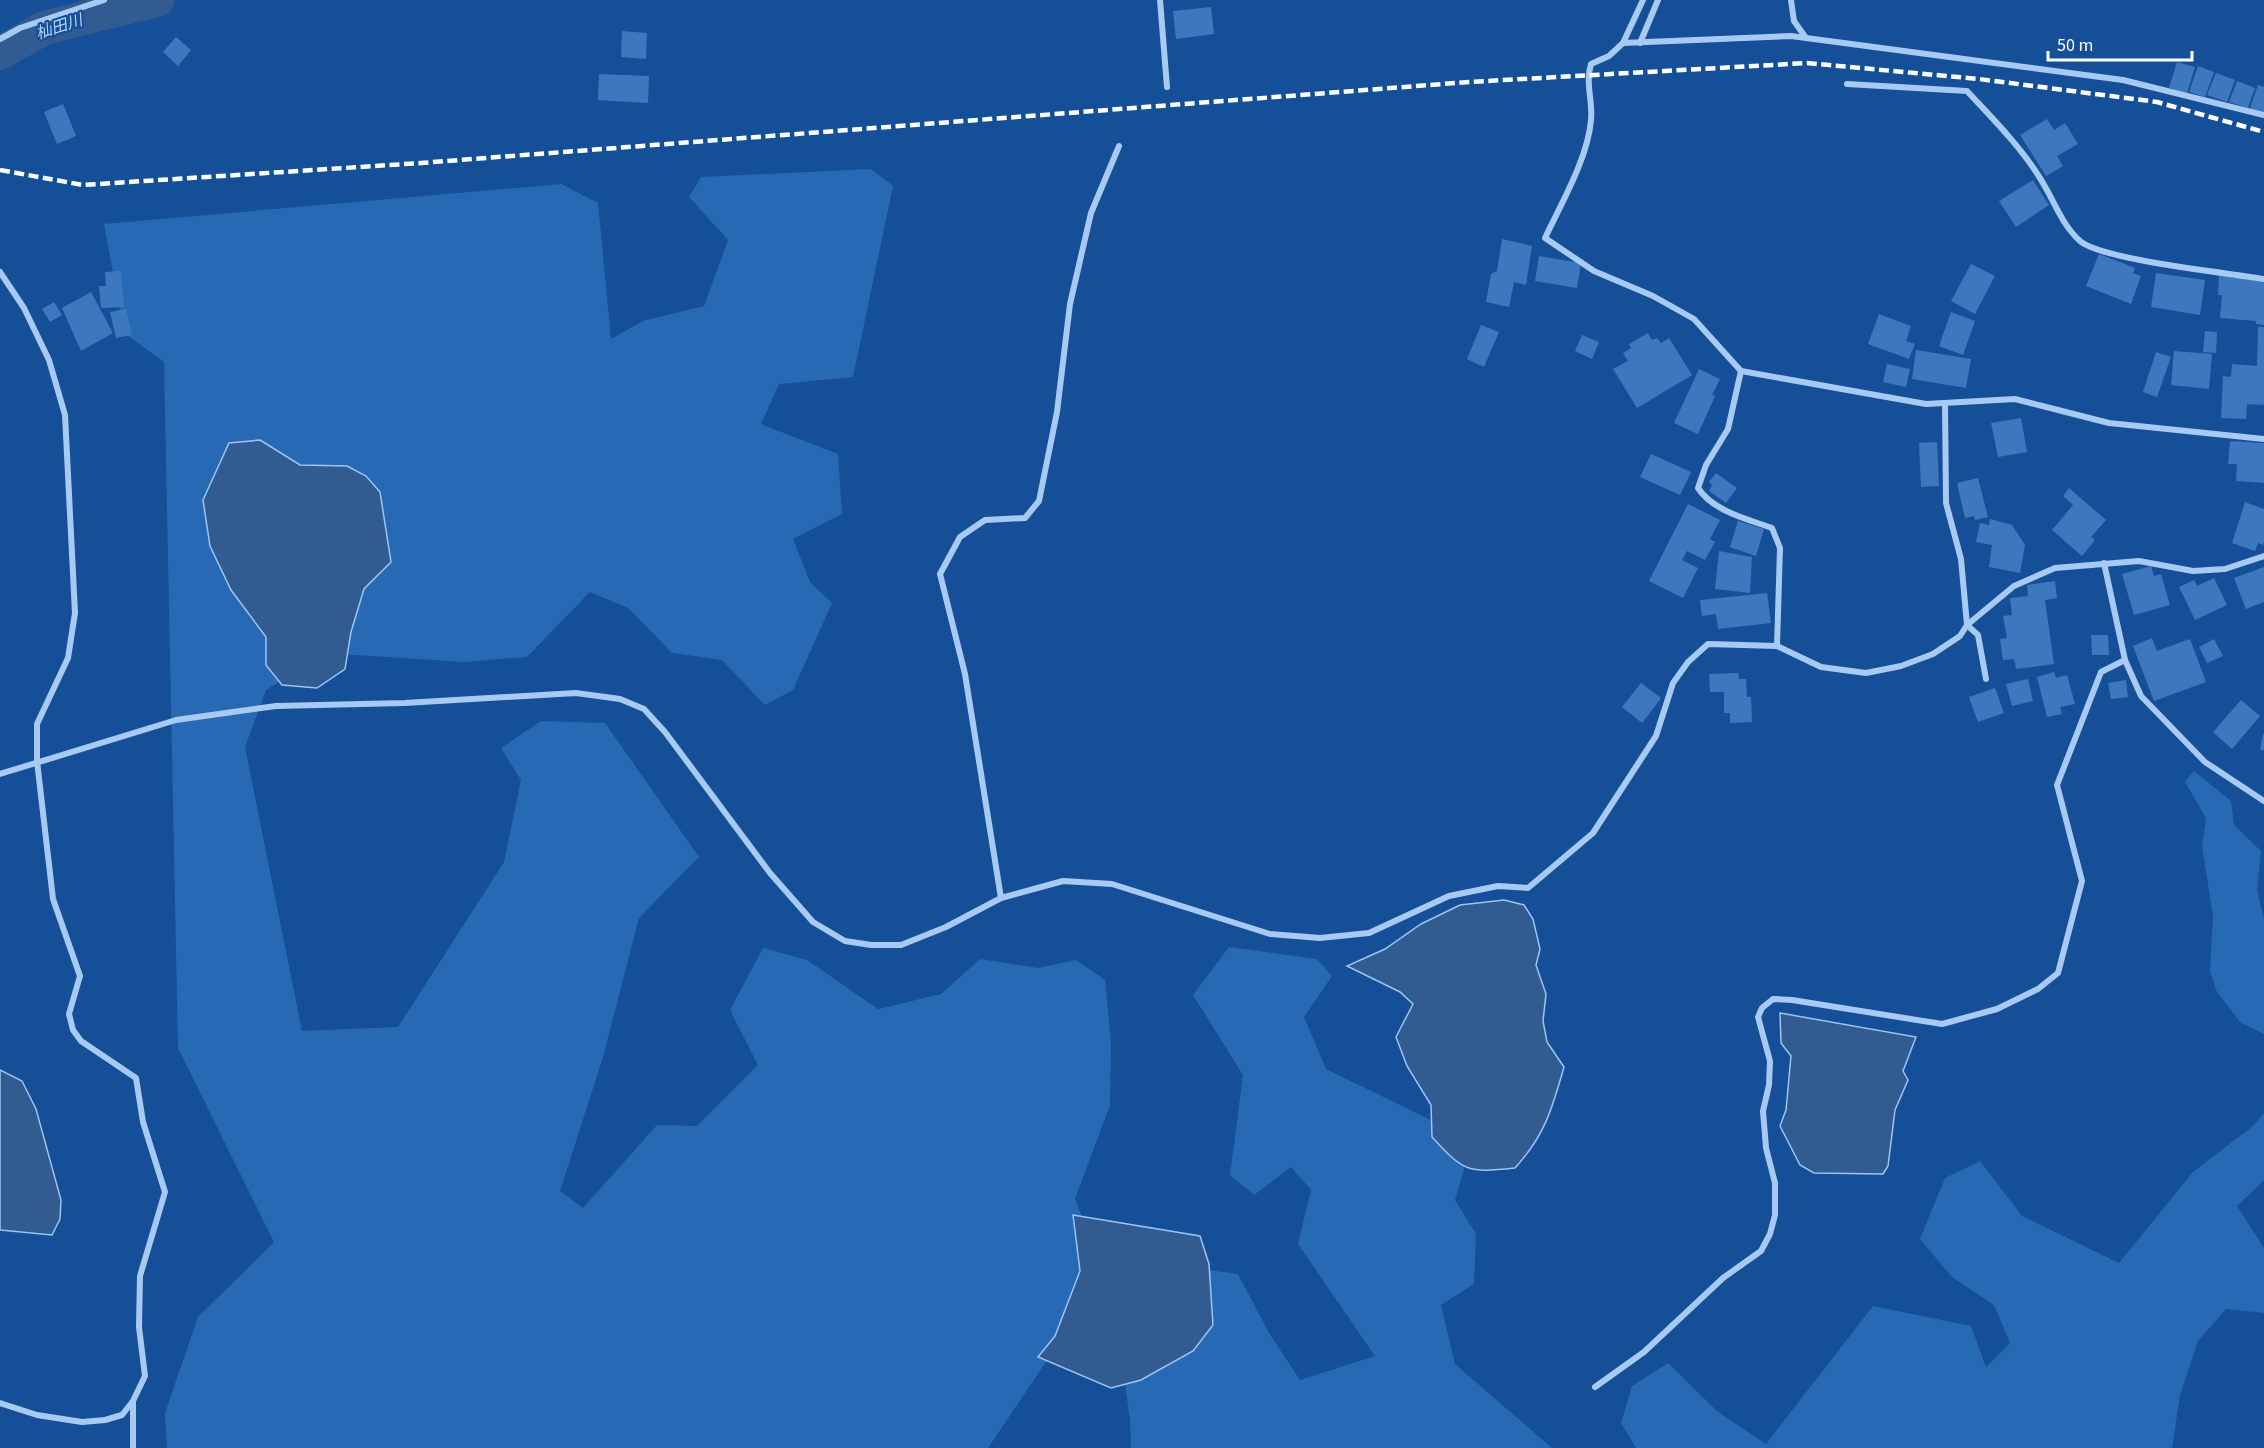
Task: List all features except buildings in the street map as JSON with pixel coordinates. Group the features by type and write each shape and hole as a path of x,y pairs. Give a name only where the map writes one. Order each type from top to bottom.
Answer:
{"street":[{"path":"0,39 20,28 104,0"},
{"path":"1160,0 1167,87"},
{"path":"1643,0 1623,43 1609,56 1591,64 1587,76 1591,120 1579,164 1545,238 1594,271 1653,296 1694,319 1741,371 1926,404 1993,398 2014,399 2109,423 2264,440"},
{"path":"1640,43 1658,0"},
{"path":"1791,0 1794,21 1806,38"},
{"path":"1623,43 1791,36 2123,80 2264,115"},
{"path":"1847,84 1967,91 2002,128 2038,176 2061,219 2082,242 2117,255 2264,279"},
{"path":"1001,898 965,674 940,574 960,537 985,520 1025,518 1040,501 1057,412 1070,304 1091,213 1119,146"},
{"path":"0,272 24,308 49,360 65,415 75,613 68,658 37,724 36,760 53,899 80,976 69,1014 74,1030 81,1041 136,1078 143,1122 165,1192 140,1276 139,1327 145,1376 133,1401 122,1415 82,1422 37,1415 0,1403"},
{"path":"1741,371 1728,429 1706,465 1698,488 1705,499 1738,516 1772,528 1780,548 1778,646"},
{"path":"1945,403 1946,503 1961,559 1968,625 1978,635 1986,679"},
{"path":"0,774 36,760 176,720 276,706 405,703 576,693 620,699 644,709 665,732 770,873 813,922 845,941 871,945 901,945 946,927 1001,898 1063,881 1112,884 1270,934 1320,938 1369,933 1449,896 1498,886 1528,888 1593,833 1656,736 1674,683 1688,662 1708,644 1778,646 1821,667 1866,673 1901,666 1933,654 1960,636 1968,625 2014,586 2055,568 2139,561 2204,570 2225,569 2264,555"},
{"path":"2104,563 2125,660 2141,696 2205,762 2264,801"},
{"path":"1595,1387 1644,1352 1723,1278 1761,1251 1770,1234 1775,1215 1774,1182 1766,1148 1763,1111 1769,1085 1770,1060 1758,1017 1762,1008 1773,999 1792,1000 1942,1024 1997,1009 2038,989 2058,973 2082,880 2057,785 2101,672 2125,660"},
{"path":"133,1401 133,1448"}],"shaded area":[{"path":"871,169 893,186 853,377 779,384 761,424 838,454 842,514 793,539 810,582 832,603 793,690 765,705 722,660 672,653 628,608 590,592 527,657 463,662 326,653 266,690 245,747 302,1031 398,1027 504,862 521,780 501,748 541,721 605,723 699,857 639,918 603,1057 560,1191 583,1208 657,1125 697,1126 758,1065 730,1010 763,948 807,960 878,1009 941,994 980,959 1038,968 1076,960 1105,980 1111,1043 1110,1105 1075,1199 1091,1241 1091,1295 988,1448 167,1448 165,1413 198,1317 274,1242 178,1048 164,362 124,333 104,224 561,184 598,203 611,339 643,321 704,306 728,240 689,197 701,177"},
{"path":"260,440 300,465 347,466 366,476 380,492 391,562 364,589 351,632 345,669 317,688 282,685 266,665 266,637 231,590 210,546 203,500 229,443"},
{"path":"2194,771 2231,801 2234,825 2261,851 2257,890 2264,920 2264,1034 2241,1023 2217,992 2210,972 2213,916 2202,846 2206,818 2185,782"},
{"path":"1504,900 1524,905 1533,919 1540,949 1536,965 1546,994 1543,1021 1547,1042 1564,1067 1556,1096 1541,1133 1515,1168 1476,1170 1460,1164 1432,1137 1431,1105 1407,1066 1396,1037 1413,1004 1400,992 1347,966 1385,949 1421,924 1460,905"},
{"path":"1229,947 1317,959 1332,976 1304,1017 1326,1069 1439,1124 1469,1152 1455,1200 1476,1234 1474,1284 1441,1305 1455,1364 1552,1448 1131,1448 1130,1420 1123,1369 1171,1265 1238,1274 1269,1333 1300,1380 1375,1356 1298,1244 1311,1190 1291,1167 1254,1195 1230,1175 1243,1075 1193,995"},
{"path":"1780,1013 1916,1037 1903,1071 1908,1080 1895,1110 1888,1166 1883,1174 1814,1173 1800,1165 1780,1126 1786,1110 1791,1056 1781,1043"},
{"path":"0,1070 22,1081 36,1109 61,1200 60,1219 52,1235 0,1230"},
{"path":"2264,1113 2264,1180 2237,1206 2264,1248 2264,1313 2226,1309 2198,1341 2180,1395 2172,1448 1636,1448 1621,1423 1632,1386 1668,1363 1718,1412 1766,1444 1873,1306 1971,1326 1986,1367 2010,1343 1994,1305 1952,1277 1920,1239 1945,1178 1980,1161 2022,1216 2119,1263 2193,1172 2253,1126"},
{"path":"1073,1215 1200,1236 1209,1264 1213,1325 1193,1351 1141,1380 1111,1388 1038,1357 1055,1336 1080,1271"}],"waterway":[{"name":"杣田川","path":"0,53 44,28 157,0"}],"railway":[{"path":"0,170 83,185 421,163 1469,82 1807,63 1979,79 2157,102 2264,132"}]}
